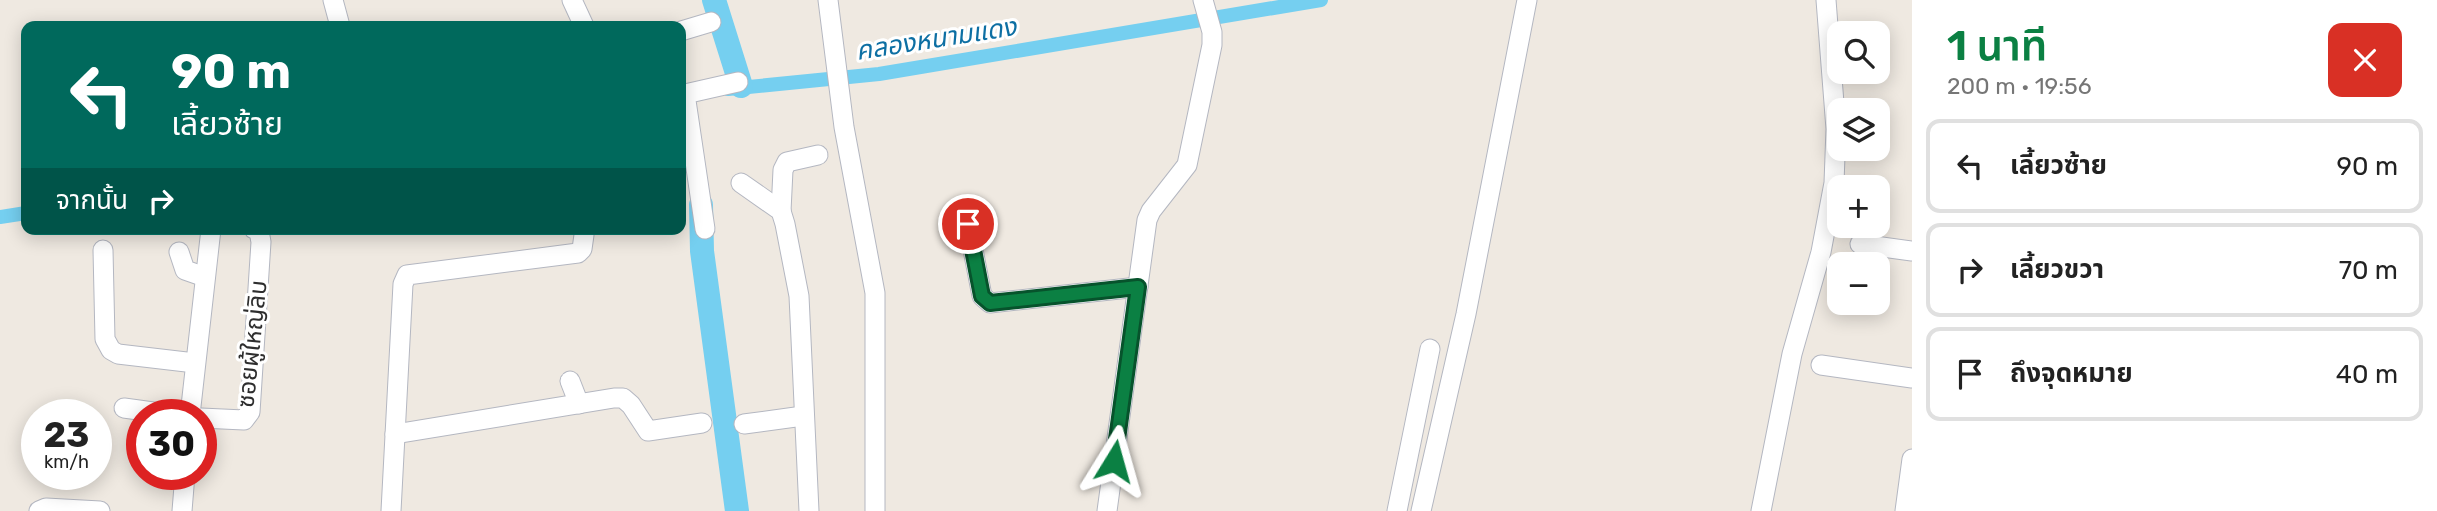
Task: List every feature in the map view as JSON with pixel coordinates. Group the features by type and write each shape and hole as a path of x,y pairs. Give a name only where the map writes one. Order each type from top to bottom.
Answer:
{"street":[{"path":"333,0 339,21"},
{"path":"572,0 581,21"},
{"path":"828,0 844,127 875,293 875,511"},
{"path":"1421,511 1466,314 1527,0"},
{"path":"1761,511 1791,354 1824,241 1834,183 1836,129 1826,0"},
{"path":"1107,511 1147,220 1187,165 1212,32 1203,2"},
{"path":"686,30 711,22"},
{"path":"686,100 738,82"},
{"path":"686,106 705,229"},
{"path":"809,511 799,296 781,211 783,170 787,162 818,155"},
{"path":"741,183 781,211"},
{"path":"968,224 982,296 990,303 1138,287"},
{"path":"192,399 210,235"},
{"name":"ซอยผู้ใหญ่ลิบ","path":"217,419 244,420 250,412 260,235"},
{"path":"391,511 403,284 407,275 578,253 582,249 584,235"},
{"path":"1860,244 1912,251"},
{"path":"103,250 105,339 108,346 118,354 195,363"},
{"path":"178,252 185,270 205,277"},
{"path":"1397,511 1430,349"},
{"path":"1821,365 1912,379"},
{"path":"570,382 579,404"},
{"path":"395,434 623,398 631,405 648,431 702,423"},
{"path":"744,424 803,416"},
{"path":"1905,511 1912,459"},
{"path":"182,511 184,490"},
{"path":"39,511 46,508 100,511"}],"waterway":[{"path":"714,0 741,86"},
{"name":"คลองหนามแดง","path":"728,89 879,74 1321,0"},
{"path":"701,205 702,251 737,511"},
{"name":"คลองหนามแดง","path":"0,217 21,214"}],"route":[{"path":"968,224 982,296 990,303 1002,304 1138,287 1114,461"}]}
